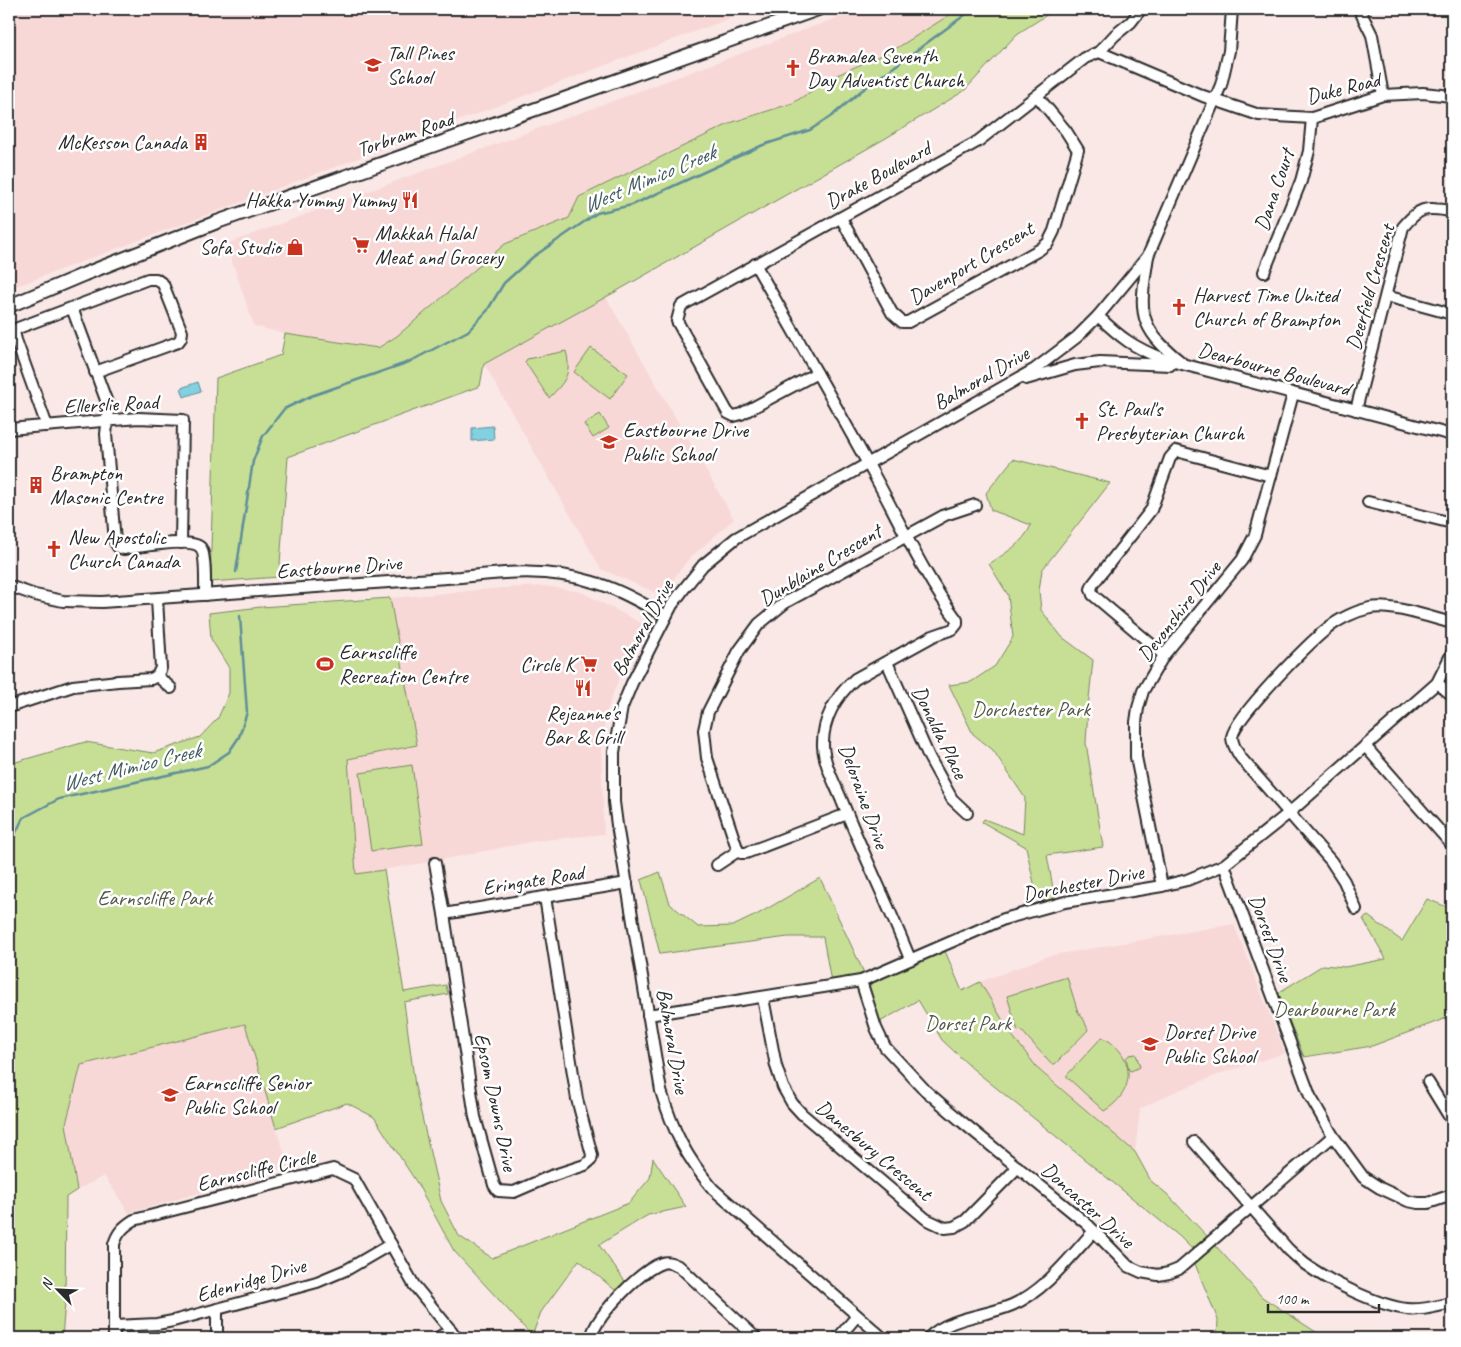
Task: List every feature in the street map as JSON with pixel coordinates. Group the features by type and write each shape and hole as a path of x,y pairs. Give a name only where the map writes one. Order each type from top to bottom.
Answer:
{"main road":[{"name":"Torbram Road","path":"9,307 85,274 217,222 818,9"}],"street":[{"name":"Drake Boulevard","path":"817,373 734,416 728,413 725,408 677,321 681,306 977,142 1085,58 1099,52 1114,35 1131,22 1141,9"},
{"name":"Balmoral Drive","path":"882,1338 730,1207 713,1190 684,1151 670,1122 661,1091 614,802 614,752 622,708 632,683 666,616 692,578 718,551 736,538 1012,383 1054,356 1098,316 1148,256 1215,100 1229,51 1232,9"},
{"path":"1359,9 1372,35 1383,96"},
{"path":"1099,52 1215,100"},
{"name":"Duke Road","path":"1215,100 1259,115 1312,118 1383,96 1423,93 1452,96"},
{"name":"Davenport Crescent","path":"841,218 892,313 902,322 908,322 1039,250 1048,243 1054,231 1078,150 1066,131 1037,96"},
{"name":"Dana Court","path":"1264,272 1301,182 1309,150 1312,118"},
{"name":"Deerfield Crescent","path":"1356,410 1403,227 1414,214 1427,208 1452,211"},
{"path":"1148,256 1142,294 1144,317 1158,343 1186,366"},
{"path":"755,264 868,464"},
{"path":"47,426 14,332 18,328 148,279 156,279 163,284 182,332 181,338 178,342 96,372"},
{"path":"1386,296 1452,314"},
{"path":"72,308 108,406 106,434 115,542 118,547 124,549 181,543 194,544 201,548 205,595"},
{"name":"Dearbourne Boulevard","path":"1098,316 1130,344 1163,359 1452,435"},
{"path":"1012,383 1075,365 1100,362 1186,366"},
{"name":"Devonshire Drive","path":"1162,886 1136,757 1136,722 1143,692 1164,655 1242,560 1255,535 1293,394"},
{"name":"Ellerslie Road","path":"9,429 138,418 183,420 181,543"},
{"path":"1164,655 1093,594 1091,589 1093,584 1151,510 1170,458 1176,451 1271,476"},
{"name":"Deloraine Drive","path":"868,464 906,536 948,609 957,620 953,630 933,636 855,679 844,689 834,702 827,720 823,748 847,814 910,959"},
{"path":"1368,502 1452,523"},
{"name":"Dunblaine Crescent","path":"738,851 706,758 704,730 708,712 750,635 786,602 945,515 975,505"},
{"name":"Eastbourne Drive","path":"9,586 35,595 63,600 102,602 460,577 502,572 540,572 594,582 666,616"},
{"path":"9,707 74,686 151,679 157,676 162,668 156,599"},
{"path":"1356,909 1344,880 1332,861 1241,758 1235,748 1232,737 1239,722 1286,666 1329,627 1342,619 1368,608 1386,607 1452,623"},
{"name":"Dorchester Drive","path":"648,1015 861,981 1004,919 1046,906 1187,880 1224,865 1289,813 1437,684 1452,653"},
{"name":"Donalda Place","path":"887,662 929,757 952,799 967,813"},
{"path":"157,676 170,688"},
{"path":"1437,684 1452,695"},
{"path":"1365,746 1452,845"},
{"path":"717,865 738,851 746,852 847,814"},
{"name":"Epsom Downs Drive","path":"435,863 475,1117 494,1185 498,1191 514,1192 551,1176 585,1165 591,1160 592,1155 577,1099 546,897"},
{"name":"Dorset Drive","path":"1224,865 1310,1096 1332,1136 1363,1177 1380,1188 1408,1201 1418,1203 1428,1203 1452,1195"},
{"name":"Eringate Road","path":"444,914 627,883"},
{"name":"Doncaster Drive","path":"861,981 876,1028 885,1047 925,1090 1094,1232 1128,1266 1140,1272 1158,1275 1179,1269 1332,1136"},
{"name":"Danesbury Crescent","path":"763,998 776,1066 792,1103 802,1114 926,1219 945,1228 954,1227 965,1221 1018,1167"},
{"path":"1428,1082 1452,1120"},
{"path":"1194,1142 1288,1248 1305,1264 1338,1283 1372,1299 1404,1309 1428,1309 1452,1303"},
{"name":"Earnscliffe Circle","path":"114,1338 114,1244 117,1234 124,1226 134,1220 321,1171 333,1170 354,1179 414,1286 454,1334"},
{"path":"928,1338 959,1320 1013,1305 1031,1294 1049,1279 1094,1232"},
{"name":"Edenridge Drive","path":"114,1326 157,1324 316,1282 348,1268 390,1244"},
{"path":"594,1338 592,1335 597,1322 628,1288 654,1267 670,1262 680,1267 756,1338"},
{"path":"217,1309 217,1338"},
{"path":"838,1338 857,1316"},
{"path":"437,1338 454,1334"}],"shaded area":[{"path":"9,9 755,9 9,289"},
{"path":"861,9 959,9 897,48 835,76 793,103 733,122 579,197 569,218 505,244 397,336 378,348 285,334 254,326 226,244"},
{"name":"Eastbourne Drive Public School","path":"606,297 734,519 687,561 661,595 601,569 484,364"},
{"path":"545,586 581,592 645,625 613,693 606,714 601,749 604,834 535,841 436,861 356,874 348,759 417,745 390,598"},
{"name":"Dorset Drive Public School","path":"1234,924 1285,1053 1225,1072 1172,1093 1140,1109 1135,1152 1039,1070 1011,1034 980,982 1048,956"},
{"name":"Earnscliffe Senior Public School","path":"246,1024 289,1167 129,1213 104,1176 77,1190 66,1124 81,1065"}],"green space":[{"path":"959,9 1056,9 1017,34 964,91 886,138 617,291 484,364 480,386 288,457 279,577 210,582 216,378 281,355 285,334 378,348 397,336 505,244 569,218 579,197 733,122 793,103 835,76 897,48"},
{"path":"591,348 628,374 610,399 574,372"},
{"path":"566,351 568,366 566,377 549,398 525,362 527,359"},
{"path":"600,414 609,428 593,438 584,424"},
{"name":"Dorchester Park","path":"1013,459 1110,483 1042,570 1039,591 1041,610 1062,637 1093,660 1086,743 1103,847 1047,855 1055,899 1038,901 1026,847 982,822 984,819 1023,834 1025,798 993,750 973,734 949,685 971,682 995,666 1013,637 1008,595 989,564 1019,543 1031,525 991,510 986,493"},
{"name":"Earnscliffe Park","path":"390,598 417,745 348,759 356,874 384,870 404,992 446,985 448,994 404,1002 415,1086 441,1201 459,1236 492,1258 629,1203 650,1178 653,1158 686,1207 648,1215 599,1245 626,1283 615,1290 579,1260 541,1312 532,1336 454,1251 417,1183 374,1117 347,1103 276,1128 245,1024 81,1065 66,1124 77,1190 66,1197 65,1302 62,1338 9,1338 9,764 85,742 153,753 200,737 218,718 229,693 229,668 211,639 209,613 261,607"},
{"path":"412,765 423,844 371,851 360,773"},
{"path":"660,872 670,904 698,927 733,926 758,914 820,878 865,975 831,982 823,937 788,937 660,954 641,880"},
{"name":"Dearbourne Park","path":"1427,899 1452,909 1452,1016 1372,1046 1304,1057 1278,993 1323,965 1345,967 1386,959 1363,919 1368,916 1402,941"},
{"name":"Dorset Park","path":"945,951 962,991 980,982 1011,1034 1039,1070 1135,1152 1151,1181 1167,1194 1208,1237 1192,1249 1179,1236 973,1069 942,1040 918,1000 880,1022 869,988 871,983"},
{"path":"1067,977 1078,1012 1088,1030 1055,1064 1051,1064 1021,1030 1018,1031 1007,996"},
{"path":"1102,1037 1113,1044 1121,1053 1128,1073 1127,1084 1122,1094 1115,1103 1104,1111 1067,1077"},
{"path":"1136,1054 1140,1067 1131,1071 1129,1070 1126,1058 1129,1055"},
{"path":"1215,1245 1262,1297 1319,1334 1330,1338 1217,1338 1218,1320 1195,1264"}],"water":[{"path":"198,382 201,391 184,397 181,388"},
{"path":"493,426 494,439 472,441 472,428"}],"waterway":[{"name":"West Mimico Creek","path":"236,572 253,461 263,436 284,409 311,396 409,362 468,331 487,311 504,283 533,257 597,213 632,205 763,145 810,130 833,115 861,91 973,9"},
{"name":"West Mimico Creek","path":"9,847 23,818 59,799 208,766 229,752 239,737 247,712 240,616"}],"place":[{"name":"Tall Pines School","path":"373,65"},
{"name":"Bramalea Seventh Day Adventist Church","path":"793,68"},
{"name":"McKesson Canada","path":"201,142"},
{"name":"Hakka Yummy Yummy","path":"410,200"},
{"name":"Makkah Halal Meat and Grocery","path":"361,245"},
{"name":"Sofa Studio","path":"295,247"},
{"name":"Harvest Time United Church of Brampton","path":"1179,307"},
{"name":"St. Paul's Presbyterian Church","path":"1082,421"},
{"name":"Eastbourne Drive Public School","path":"609,442"},
{"name":"Brampton Masonic Centre","path":"36,485"},
{"name":"New Apostolic Church Canada","path":"54,549"},
{"name":"Earnscliffe Recreation Centre","path":"325,664"},
{"name":"Circle K","path":"589,664"},
{"name":"Rejeanne's Bar & Grill","path":"583,688"},
{"name":"Dorset Drive Public School","path":"1150,1044"},
{"name":"Earnscliffe Senior Public School","path":"170,1095"}]}
